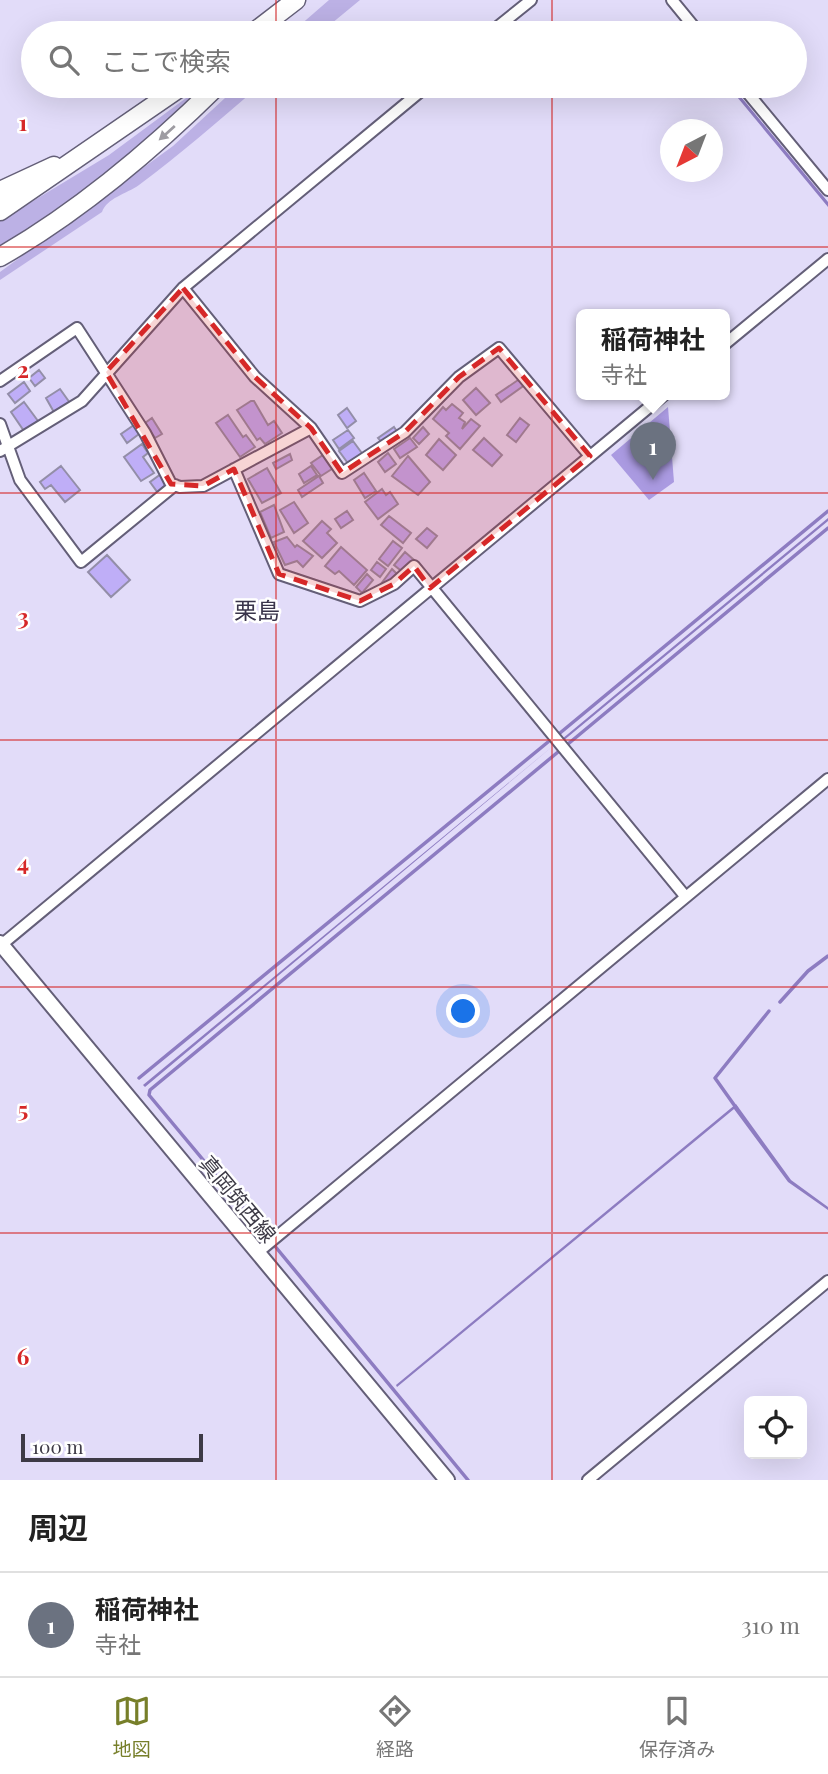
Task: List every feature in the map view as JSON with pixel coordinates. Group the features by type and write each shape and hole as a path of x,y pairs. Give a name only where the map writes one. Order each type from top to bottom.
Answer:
{"highway":[{"path":"270,21 299,0"},
{"path":"279,21 299,0"},
{"path":"0,211 165,98"},
{"path":"0,257 86,200 145,152 204,98"},
{"path":"0,191 106,141"}],"main road":[{"name":"真岡筑西線","path":"1,944 447,1480"}],"street":[{"path":"505,21 531,0"},
{"path":"672,0 689,21"},
{"path":"5,449 82,401 183,288 413,98"},
{"path":"752,98 828,190"},
{"path":"730,340 828,259"},
{"path":"183,288 255,377 311,428 342,473 405,432 459,377 499,348 590,456"},
{"path":"0,381 77,328 145,433 171,484 175,485 203,486 311,428"},
{"path":"1,944 658,400"},
{"path":"0,424 5,449 20,480 81,562 175,485"},
{"path":"234,469 279,574 360,601 394,584 414,566 685,896"},
{"path":"257,1253 828,779"},
{"path":"588,1480 828,1281"}],"highlighted area":[{"path":"183,288 255,377 311,428 342,473 405,432 459,377 499,348 590,456 430,588 414,566 394,584 360,601 279,574 234,469 203,486 171,484 106,372"}],"shaded area":[{"path":"329,0 360,0 335,21 305,21"},
{"path":"186,98 195,98 89,191 0,251 0,221 109,155"},
{"path":"225,98 245,98 139,185 112,200 102,212 0,280 0,272 173,146"},
{"path":"738,98 742,98 828,202 828,207"},
{"path":"668,407 674,482 649,500 611,455"},
{"path":"828,518 828,521 563,741 562,739"},
{"path":"553,746 145,1087 143,1085"},
{"path":"736,1104 791,1180 828,1207 828,1210 788,1182 734,1109 397,1387 396,1385"}],"building":[{"path":"39,370 45,378 35,386 29,378"},
{"path":"521,378 526,384 501,402 496,395"},
{"path":"24,382 30,391 15,403 8,394"},
{"path":"476,388 490,403 476,415 463,400"},
{"path":"60,389 70,403 55,414 46,398"},
{"path":"254,401 268,425 274,421 282,433 265,444 260,438 257,440 237,410"},
{"path":"24,402 38,421 24,431 11,412"},
{"path":"452,404 463,413 459,418 465,422 462,429 471,419 480,426 460,449 446,436 449,433 433,419 443,407 446,410"},
{"path":"347,408 356,421 347,428 338,415"},
{"path":"228,415 243,437 246,435 255,447 240,457 216,423"},
{"path":"152,418 162,434 155,438 145,423"},
{"path":"520,418 529,425 516,442 507,435"},
{"path":"134,425 139,434 127,443 121,434"},
{"path":"394,427 398,433 383,444 378,438"},
{"path":"423,427 429,434 419,444 413,438"},
{"path":"348,430 354,438 339,449 333,440"},
{"path":"410,438 417,447 400,458 394,449"},
{"path":"484,438 502,455 492,466 473,450"},
{"path":"439,439 456,455 443,470 426,455"},
{"path":"353,441 364,456 350,466 339,451"},
{"path":"142,444 148,453 143,457 154,473 141,481 124,457"},
{"path":"326,453 335,467 321,476 311,463"},
{"path":"388,453 396,464 385,472 378,462"},
{"path":"290,454 292,460 276,469 273,463"},
{"path":"408,456 430,482 418,495 392,476"},
{"path":"61,466 80,490 65,502 51,485 45,489 40,482"},
{"path":"311,466 317,475 304,483 299,474"},
{"path":"267,468 281,493 262,503 248,479"},
{"path":"364,473 376,491 365,498 354,480"},
{"path":"161,474 169,485 158,493 150,482"},
{"path":"319,476 323,483 302,497 298,490"},
{"path":"382,489 386,495 390,492 398,504 378,519 365,502"},
{"path":"294,502 308,523 294,533 280,510"},
{"path":"274,505 284,532 271,538 260,512"},
{"path":"347,511 353,520 341,528 335,519"},
{"path":"389,516 411,533 403,543 381,525"},
{"path":"322,521 331,529 327,533 337,543 322,558 303,541"},
{"path":"427,528 437,536 427,548 416,539"},
{"path":"287,537 295,547 297,545 313,556 303,567 297,561 285,565 274,542"},
{"path":"393,541 402,548 388,566 379,559"},
{"path":"341,547 367,570 354,585 339,571 335,574 325,566"},
{"path":"405,552 414,560 404,573 394,565"},
{"path":"107,555 130,580 111,597 88,572"},
{"path":"377,562 386,569 380,577 371,570"},
{"path":"392,569 399,576 384,587 381,584"},
{"path":"367,574 373,580 362,593 356,587"}],"waterway":[{"path":"560,733 828,511"},
{"path":"568,744 828,528"},
{"path":"139,1078 548,742"},
{"path":"265,1234 149,1095 150,1090 558,752"},
{"path":"780,1002 808,971 828,956"},
{"path":"737,1109 715,1078 769,1011"},
{"path":"274,1245 468,1480"}],"place":[{"name":"稲荷神社","path":"653,480"}],"district":[{"name":"栗島","path":"257,609"}]}
